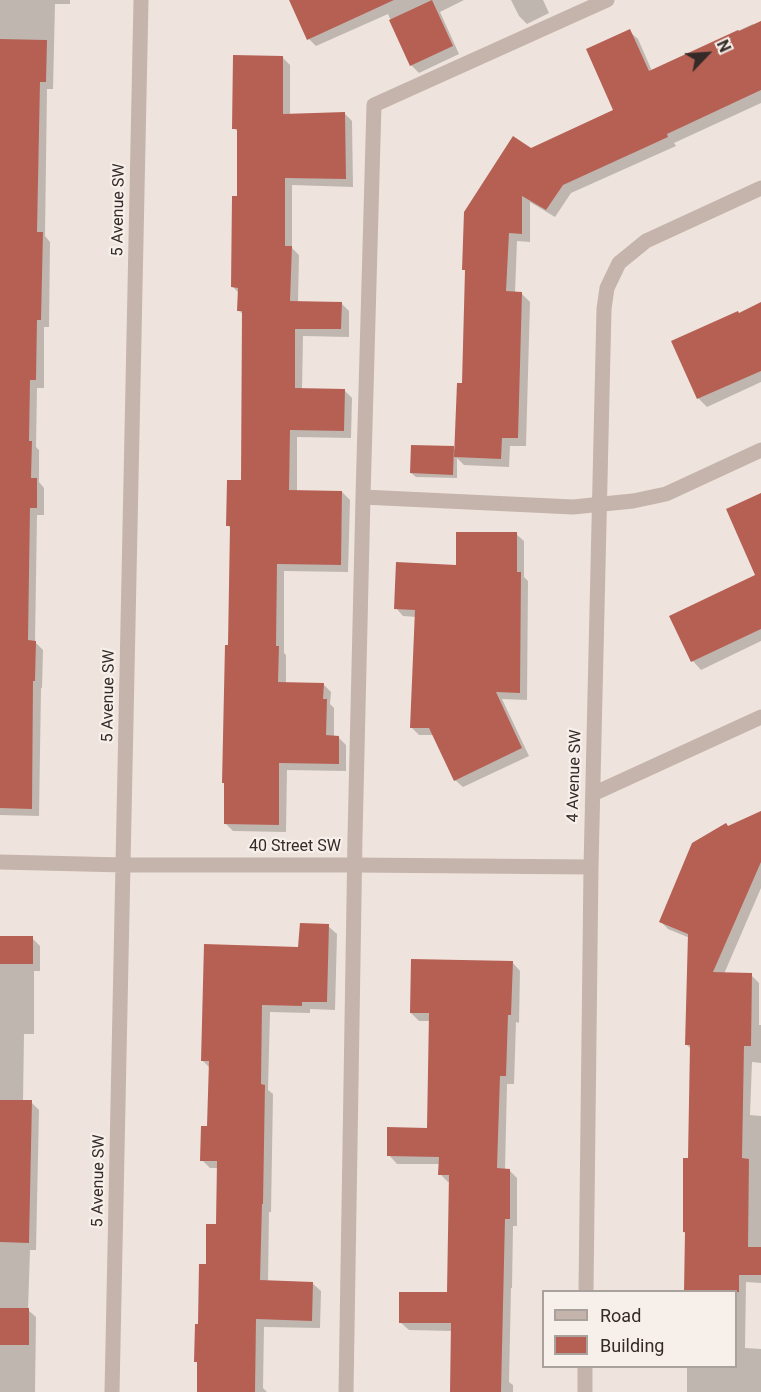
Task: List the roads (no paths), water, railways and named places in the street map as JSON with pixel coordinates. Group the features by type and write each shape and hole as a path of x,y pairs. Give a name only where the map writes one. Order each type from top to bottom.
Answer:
{"street":[{"name":"5 Avenue SW","path":"112,1392 141,0"},
{"path":"346,1392 363,496 374,105 608,0"},
{"name":"4 Avenue SW","path":"586,1290 591,867 604,309 607,288 618,263 646,241 761,188"},
{"path":"363,496 573,507 633,501 666,494 761,450"},
{"path":"593,794 761,717"},
{"name":"40 Street SW","path":"0,862 124,865 591,867"},
{"path":"585,1368 585,1392"}]}
